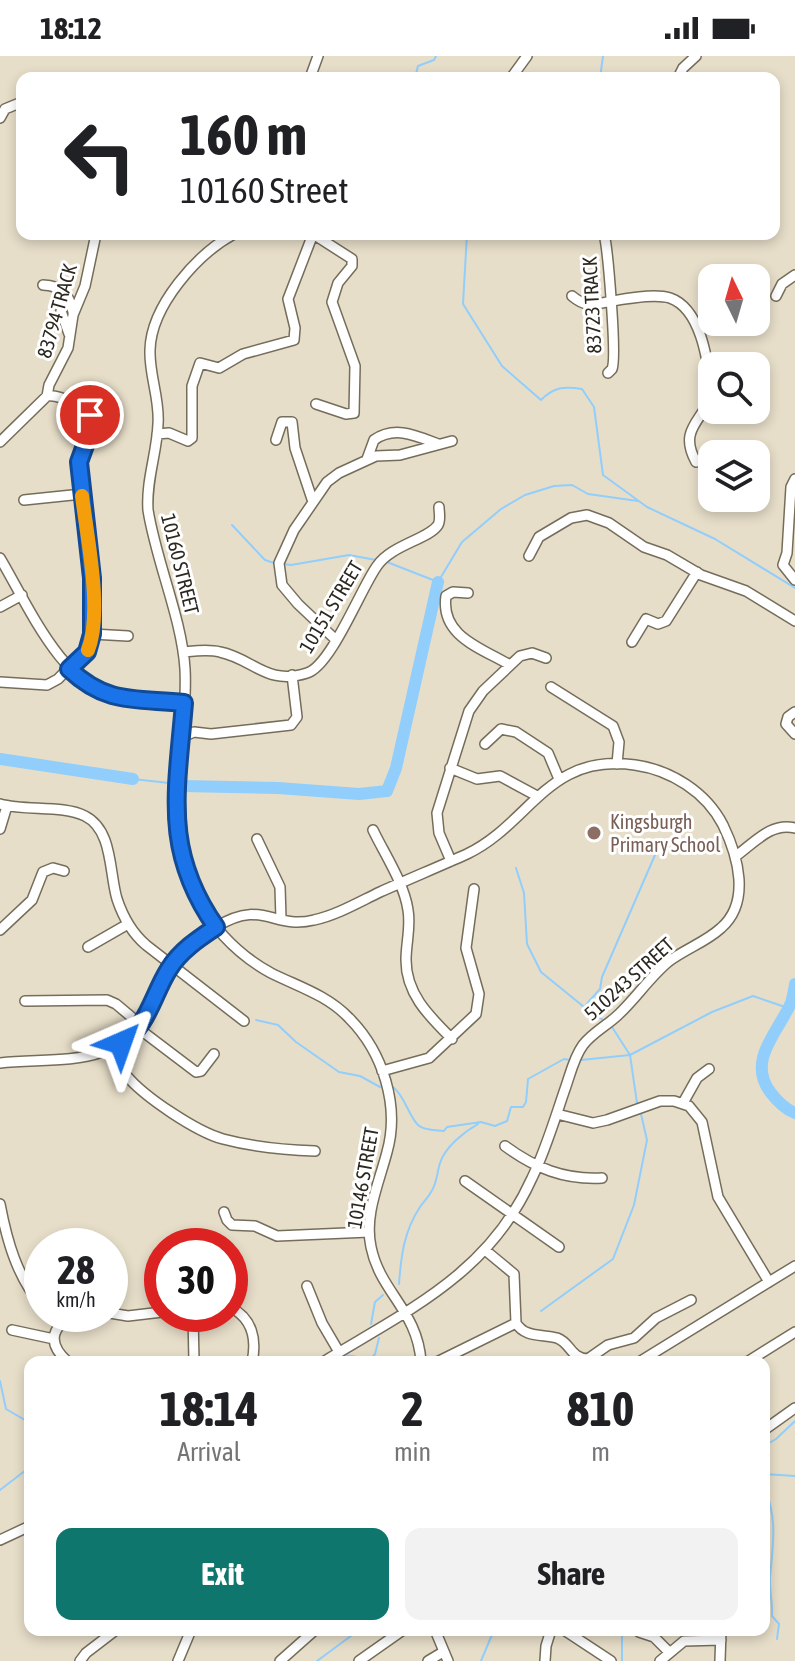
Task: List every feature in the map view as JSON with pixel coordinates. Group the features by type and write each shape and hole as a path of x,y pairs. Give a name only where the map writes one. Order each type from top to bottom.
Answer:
{"street":[{"path":"681,72 696,56"},
{"path":"0,118 5,109 16,104"},
{"name":"83794 TRACK","path":"47,396 49,385 63,362 95,240"},
{"name":"10160 STREET","path":"216,927 192,888 178,844 176,813 184,703 183,652 154,543 148,510 148,484 157,434 158,407 150,359 152,336 182,279 205,254 225,240"},
{"path":"157,434 169,433 188,441 192,438 192,386 200,363 219,368 243,354 294,340 296,333 288,299 311,240"},
{"path":"316,404 346,414 354,413 355,366 332,302 338,283 352,266 352,259 322,240"},
{"name":"83723 TRACK","path":"605,240 610,264 613,365 608,373"},
{"path":"776,296 782,284 795,275"},
{"path":"43,285 55,285 63,291 70,301 73,315"},
{"path":"572,296 582,304 592,306 610,301 672,299 686,309 698,330 703,352"},
{"path":"61,311 70,337"},
{"path":"0,442 47,396 58,396 92,418 92,426 79,457 92,578 92,634 87,652 47,685 0,682"},
{"path":"696,462 689,444 690,433 698,418"},
{"path":"276,440 282,422 292,422 297,456 313,502"},
{"path":"367,459 371,445 381,435 389,433 413,435 438,444"},
{"path":"336,640 287,593 279,570 289,539 332,477 376,456 400,455 452,441"},
{"path":"795,479 791,487 787,553 783,565 795,580"},
{"path":"24,500 82,494"},
{"name":"10151 STREET","path":"183,652 222,652 266,673 292,675 311,672 336,640 380,562 396,549 436,528 440,520 439,507"},
{"path":"529,556 539,537 571,518 587,515 609,523 644,547 746,591 795,621"},
{"path":"0,558 69,669 94,689 112,697 184,703"},
{"path":"632,642 646,619 658,624 666,621 697,572"},
{"path":"468,593 453,592 446,596 449,625 456,633 510,665"},
{"path":"0,607 22,595"},
{"path":"92,634 128,636"},
{"path":"451,861 439,833 437,813 473,704 510,665 526,653 546,658"},
{"path":"182,737 194,732 211,734 291,725 297,717 292,675"},
{"path":"551,687 613,726 619,742 617,764"},
{"path":"795,712 788,717 786,724 795,734"},
{"path":"485,744 501,729 516,732 548,753 559,779"},
{"name":"510243 STREET","path":"172,964 187,948 234,917 250,913 302,922 319,919 451,861 489,841 559,779 587,768 617,764 658,771 677,779 695,791 719,817 736,856 739,889 730,919 716,932 669,962 617,1017 585,1043 537,1166 512,1215 485,1250 458,1277 407,1312 333,1356"},
{"path":"450,768 477,779 500,776 537,796"},
{"path":"0,829 3,805 76,813 88,818 99,827 118,901 128,924 140,940 244,1021"},
{"path":"736,856 773,828 795,828"},
{"path":"373,830 409,912 406,958 410,984 422,1008 452,1039"},
{"path":"257,839 280,887 281,919"},
{"path":"0,930 32,900 43,872 53,868 64,871"},
{"path":"382,1071 429,1058 476,1014 479,994 466,948 474,889"},
{"path":"88,947 128,924"},
{"name":"10146 STREET","path":"216,927 255,963 314,992 338,1008 368,1041 382,1071 390,1103 391,1132 371,1209 371,1250 378,1269 407,1312 419,1341 420,1356"},
{"path":"0,1063 87,1056 113,1048 140,1026 172,964"},
{"path":"25,1001 107,1000 116,1004 196,1072 201,1071 214,1054"},
{"path":"113,1048 121,1068 130,1079 173,1114 202,1130 223,1139 271,1148 315,1151"},
{"path":"683,1103 697,1078 709,1069"},
{"path":"557,1114 593,1123 660,1101 683,1103 695,1111 702,1122 718,1197 769,1282"},
{"path":"505,1146 537,1166 569,1177 602,1178"},
{"path":"465,1181 559,1247"},
{"path":"0,1204 24,1280"},
{"path":"224,1212 232,1225 255,1226 277,1236 369,1232"},
{"path":"485,1250 513,1272 516,1323 526,1332 560,1339 574,1356"},
{"path":"651,1356 795,1266"},
{"path":"307,1286 322,1323 339,1352"},
{"path":"592,1356 608,1345 634,1338 656,1318 691,1300"},
{"path":"248,1323 254,1338 252,1356"},
{"path":"449,1356 516,1323"},
{"path":"12,1330 54,1339"},
{"path":"57,1332 56,1349 62,1356"},
{"path":"193,1332 194,1356"},
{"path":"757,1356 795,1332"},
{"path":"770,1426 795,1408"},
{"path":"0,1540 24,1529"},
{"path":"80,1661 108,1636"},
{"path":"178,1661 188,1636"},
{"path":"280,1661 308,1636"},
{"path":"359,1661 394,1636"},
{"path":"428,1661 446,1656 438,1636"},
{"path":"545,1661 549,1636"},
{"path":"573,1636 611,1661"},
{"path":"651,1636 669,1652"},
{"path":"660,1661 690,1640 715,1636"},
{"path":"720,1661 721,1636"}],"waterway":[{"path":"416,72 418,66 434,60 436,56"},
{"path":"601,72 603,56"},
{"path":"467,240 463,304 502,366 541,400 560,388 582,389 594,407 603,475 647,507 715,539 795,588"},
{"path":"387,562 438,582 462,542 501,509 525,495 554,486 572,485 588,494 638,501"},
{"path":"232,525 265,560 274,563"},
{"path":"284,564 349,555 376,560"},
{"path":"182,786 359,794 387,791 396,768 438,582"},
{"path":"0,759 133,779"},
{"path":"133,779 169,783"},
{"path":"584,1007 600,989 602,977 655,855"},
{"path":"516,868 524,893 527,944 541,972 606,1022"},
{"path":"795,984 791,1003 767,1047 762,1070 771,1093 795,1113"},
{"path":"581,1060 630,1055 712,1012 753,996 788,1008"},
{"path":"256,1020 278,1025 296,1042 339,1072 360,1076 380,1087"},
{"path":"612,1027 630,1055 637,1103"},
{"path":"393,1087 418,1125 424,1128 444,1131 447,1127 481,1122 495,1126 507,1121 511,1107 523,1107 528,1079 564,1059 570,1060"},
{"path":"541,1311 613,1259 634,1205 647,1140 641,1114"},
{"path":"399,1284 407,1235 421,1205 433,1189 442,1157 456,1140 478,1124"},
{"path":"371,1324 375,1302 383,1295"},
{"path":"373,1356 379,1338"},
{"path":"346,1355 352,1356"},
{"path":"0,1381 6,1409 24,1420"},
{"path":"770,1442 795,1421"},
{"path":"0,1490 24,1472"},
{"path":"770,1474 795,1476"},
{"path":"770,1506 773,1521 770,1582"},
{"path":"770,1582 772,1616 779,1624 777,1639"},
{"path":"317,1661 351,1636"},
{"path":"481,1661 491,1636"},
{"path":"622,1636 622,1661"}],"slow traffic":[{"path":"82,496 93,590 92,634 88,650"}],"place":[{"name":"Kingsburgh Primary School","path":"594,833"}],"route":[{"path":"90,415 93,422 79,462 92,578 92,634 87,652 69,669 94,689 122,700 184,703 177,785 178,844 192,888 216,927 196,940 172,964 141,1025 121,1043"}]}
